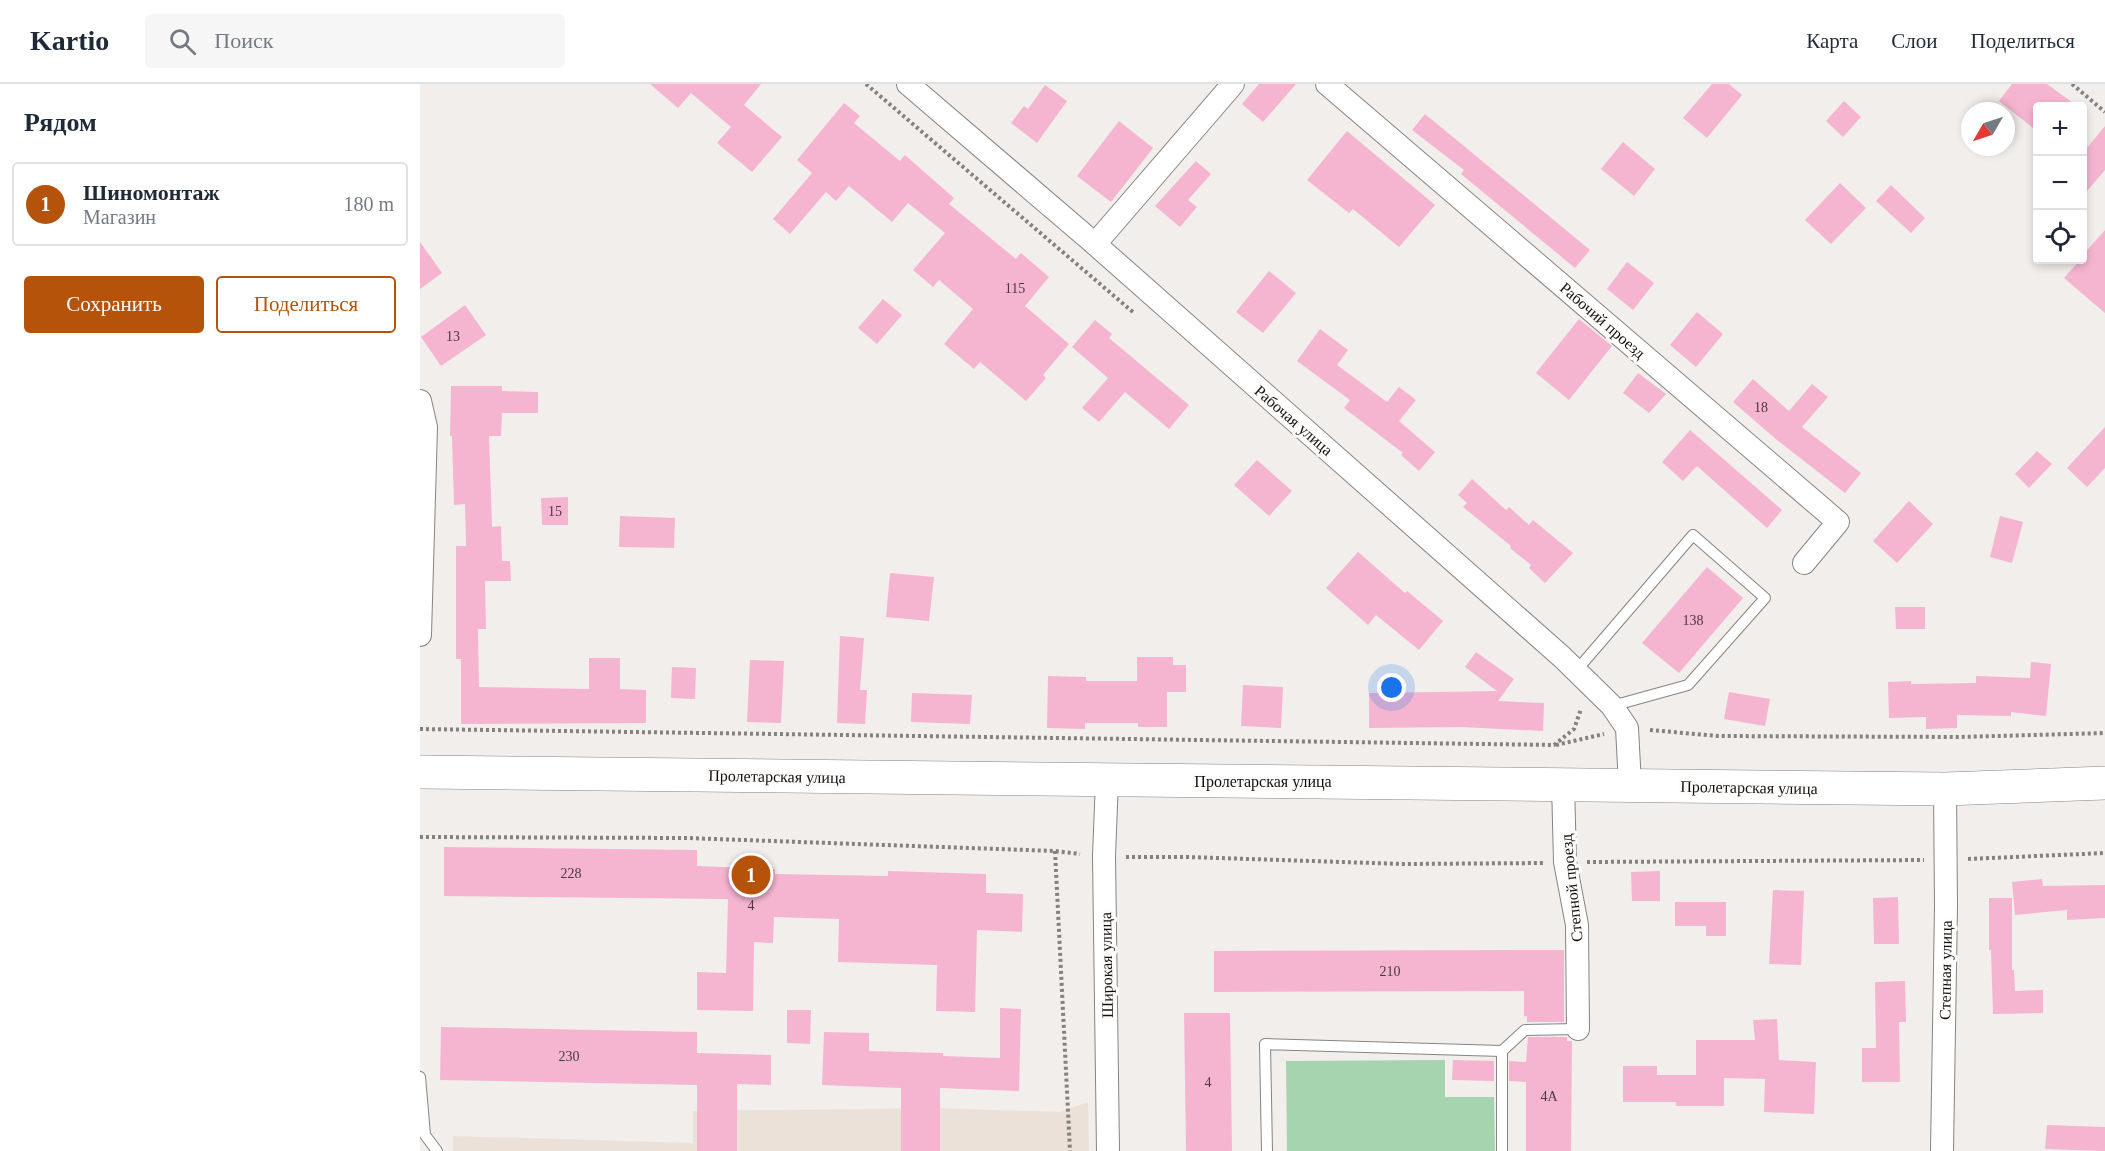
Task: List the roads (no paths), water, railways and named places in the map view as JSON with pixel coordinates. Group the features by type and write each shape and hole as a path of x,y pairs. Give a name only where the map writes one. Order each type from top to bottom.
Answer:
{"main road":[{"name":"Пролетарская улица","path":"420,772 1945,789 2105,783"}],"street":[{"name":"Рабочая улица","path":"908,84 1095,244 1576,671 1612,706 1627,728 1630,785"},
{"path":"1095,244 1233,84"},
{"name":"Рабочий проезд","path":"1327,84 1838,522 1804,563"},
{"path":"420,401 426,427 420,635"},
{"name":"Широкая улица","path":"1107,780 1104,856 1108,1151"},
{"name":"Степной проезд","path":"1563,783 1565,862 1577,925 1578,1029"},
{"name":"Степная улица","path":"1942,1151 1945,789"}],"lane":[{"path":"1576,671 1693,536 1764,598 1688,685 1612,706"},
{"path":"1267,1151 1265,1044 1502,1051 1525,1030 1578,1029"},
{"path":"1502,1051 1502,1151"},
{"path":"420,1077 425,1135 437,1151"}],"place":[{"name":"Шиномонтаж","path":"751,875"}]}
